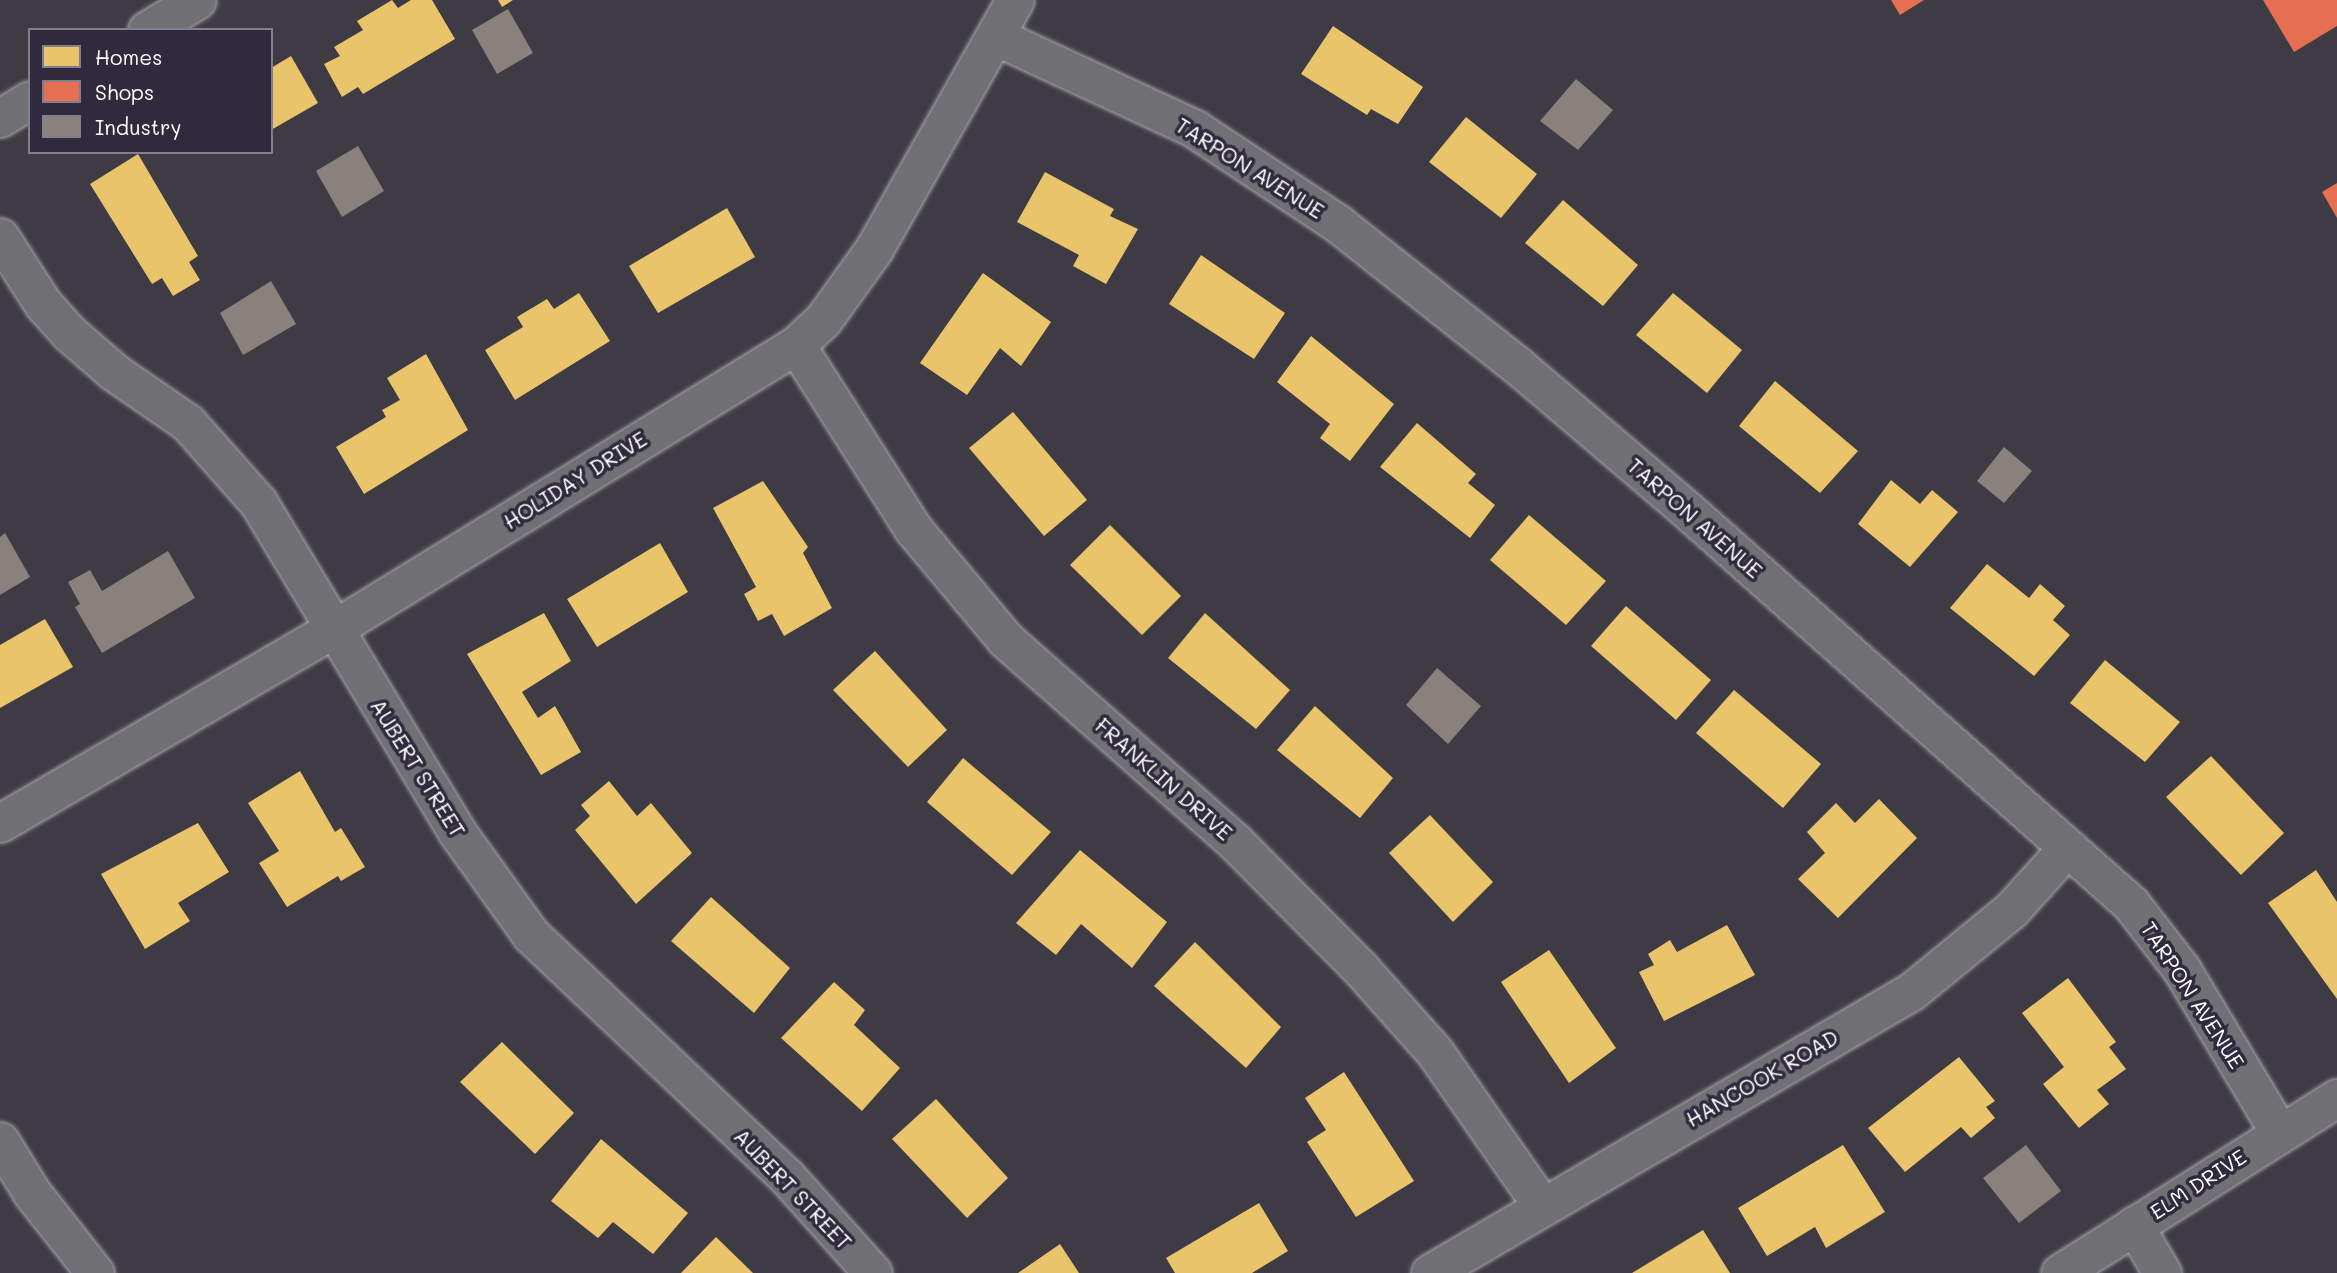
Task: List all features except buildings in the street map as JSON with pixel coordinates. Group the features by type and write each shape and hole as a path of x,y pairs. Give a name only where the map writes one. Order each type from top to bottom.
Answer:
{"street":[{"path":"150,28 197,0"},
{"name":"HOLIDAY DRIVE","path":"0,823 331,630 796,345 829,312 874,249 1015,0"},
{"name":"TARPON AVENUE","path":"995,36 1195,129 1337,223 1518,366 1686,509 2131,904 2155,932 2279,1132"},
{"path":"0,118 28,101"},
{"name":"AUBERT STREET","path":"0,237 43,304 68,332 114,372 188,423 224,459 258,502 331,630 457,832 531,935 786,1176 873,1273"},
{"name":"FRANKLIN DRIVE","path":"796,345 914,530 1005,639 1235,842 1360,968 1434,1051 1542,1206"},
{"name":"HANCOOK ROAD","path":"1430,1273 1912,991 2011,910 2067,848"},
{"name":"ELM DRIVE","path":"2060,1273 2279,1132 2337,1098"},
{"path":"0,1141 32,1193 95,1273"},
{"path":"2134,1225 2162,1273"}]}
